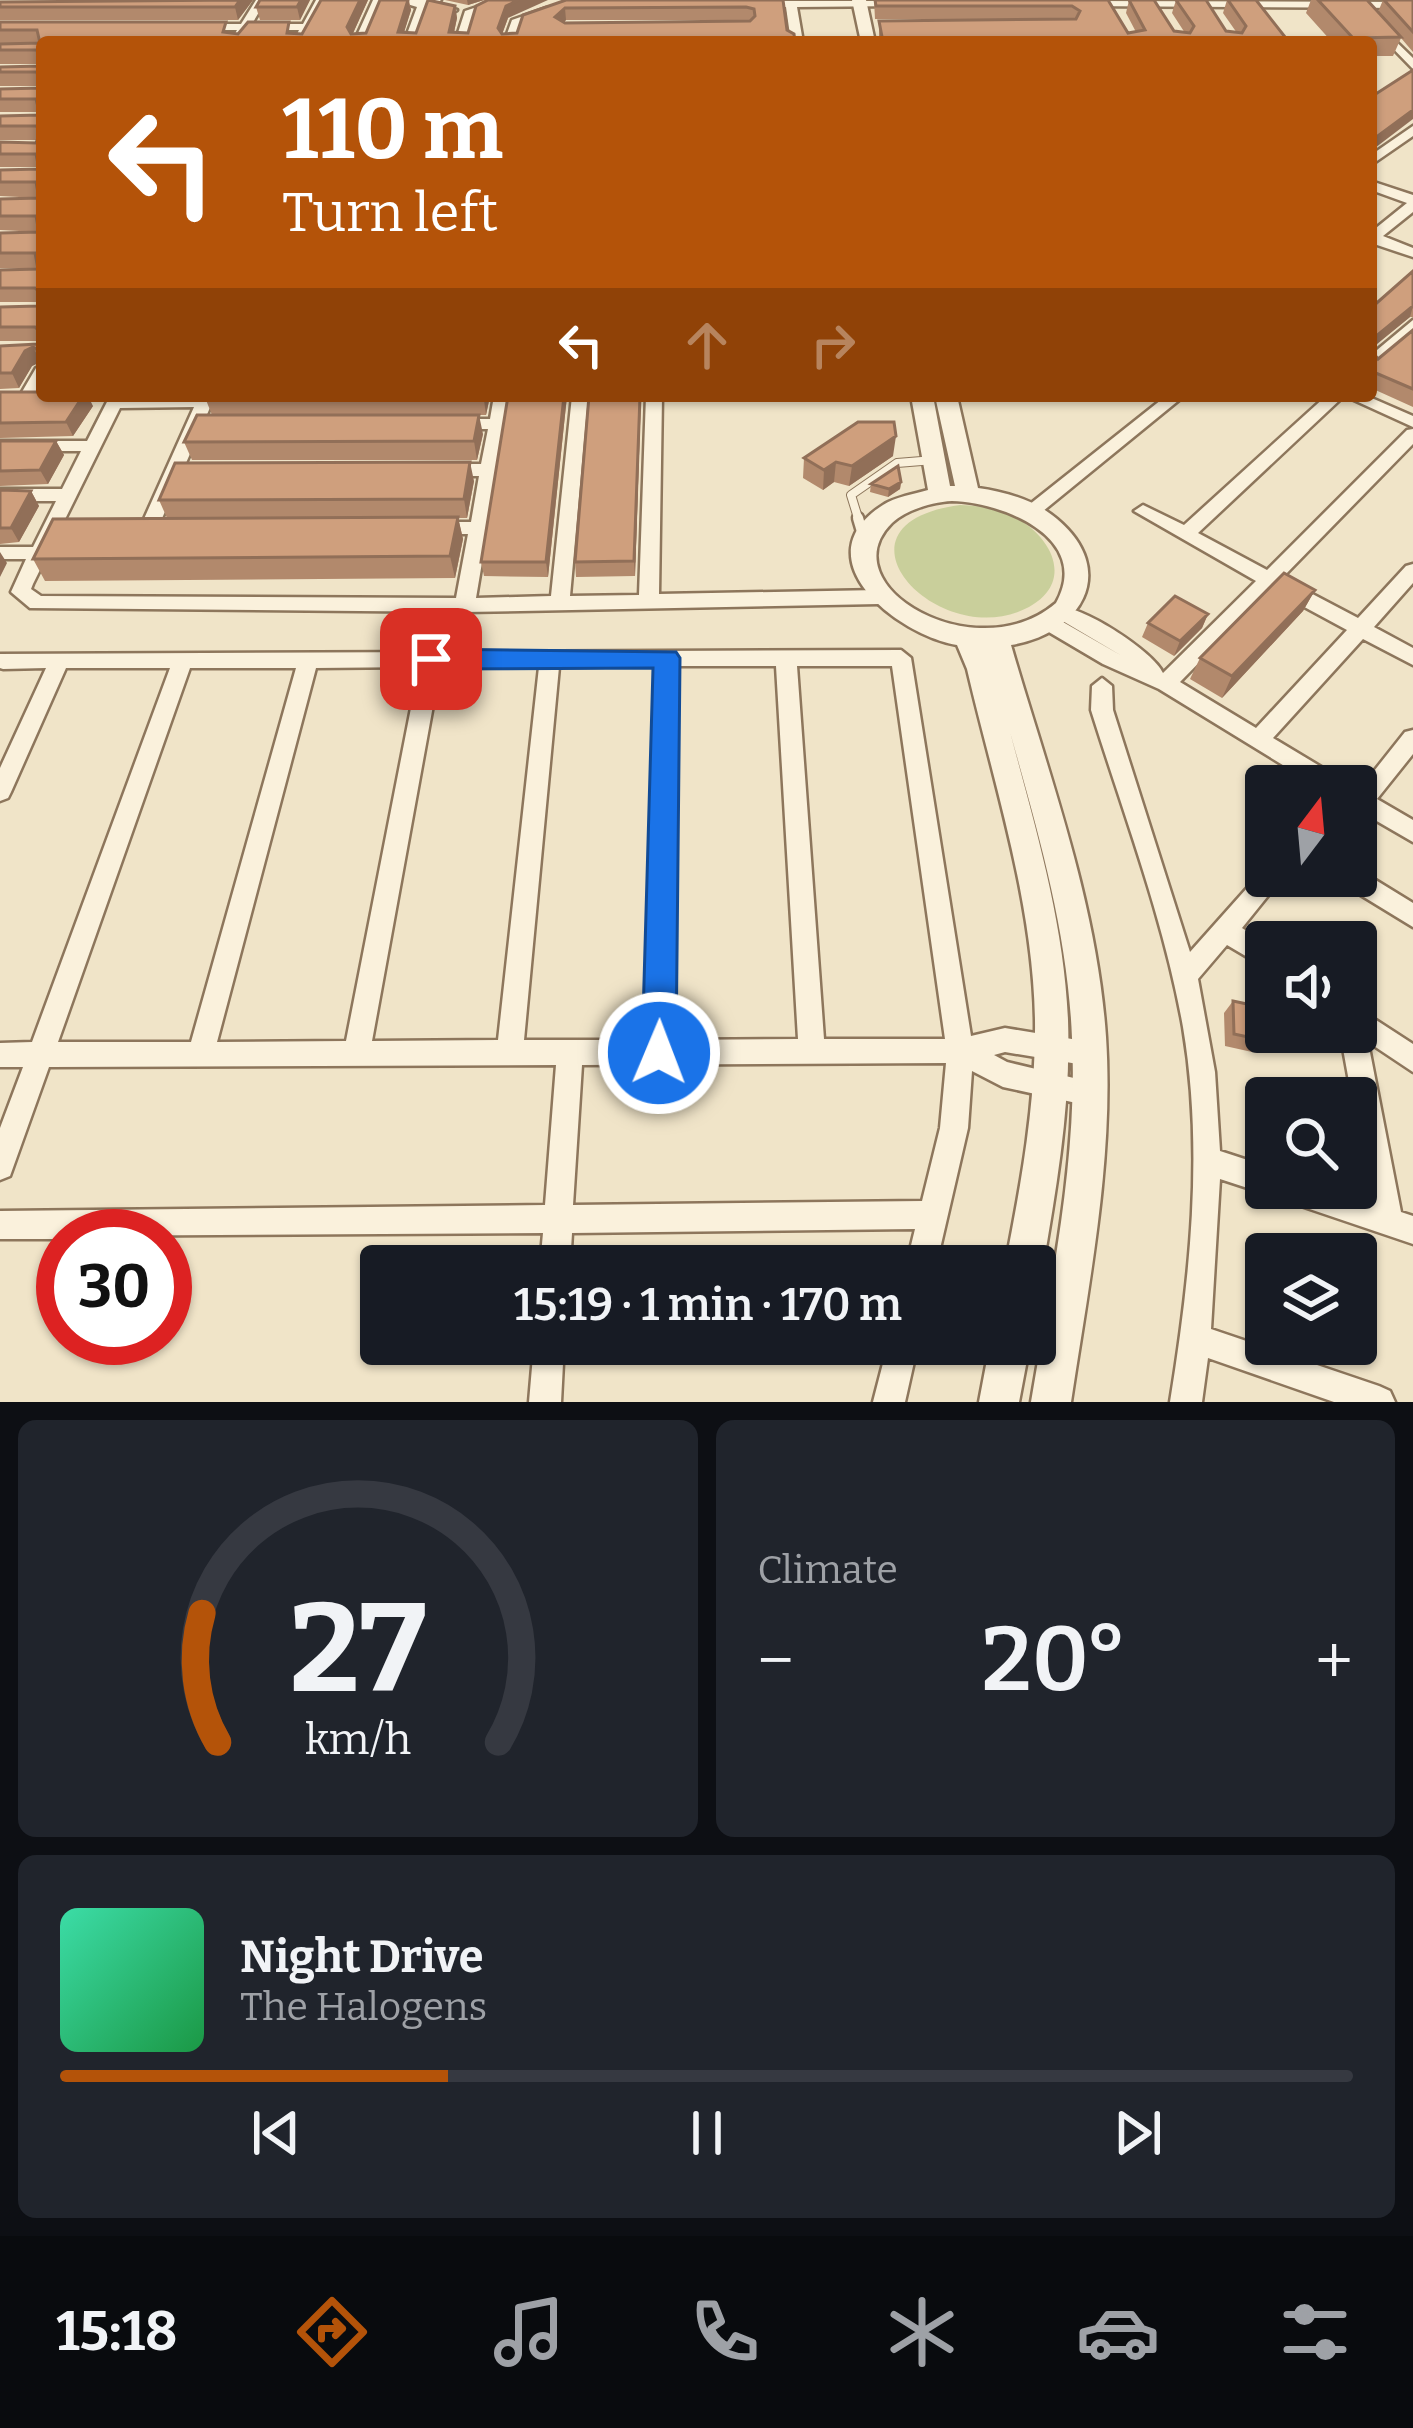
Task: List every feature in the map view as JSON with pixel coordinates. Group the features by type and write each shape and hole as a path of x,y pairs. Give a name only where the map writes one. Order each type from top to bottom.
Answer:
{"street":[{"path":"240,36 261,0"},
{"path":"302,36 321,0"},
{"path":"363,36 378,0"},
{"path":"399,0 469,14 509,0"},
{"path":"423,4 438,0"},
{"path":"744,4 912,4 911,0"},
{"path":"1109,2 1120,23"},
{"path":"1155,2 1168,23"},
{"path":"1205,2 1220,23"},
{"path":"1256,2 1271,23"},
{"path":"849,3 867,34 888,27"},
{"path":"849,3 852,36"},
{"path":"412,36 423,4"},
{"path":"512,36 516,22 567,4"},
{"path":"791,4 796,36"},
{"path":"1076,4 1413,6"},
{"path":"1360,5 1413,67 1394,83"},
{"path":"462,36 469,14"},
{"path":"196,16 190,27 306,27"},
{"path":"1377,157 1413,130"},
{"path":"1377,188 1413,203 1377,234"},
{"path":"1377,240 1413,253"},
{"path":"1377,359 1413,326"},
{"path":"36,378 20,397 36,397"},
{"path":"109,402 65,495 58,530 37,554 21,592 37,604 879,597"},
{"path":"172,530 138,530 173,471 204,402"},
{"path":"465,604 501,402"},
{"path":"560,603 579,402"},
{"path":"649,601 654,402"},
{"path":"923,402 940,494"},
{"path":"947,402 968,494"},
{"path":"1031,512 1168,402"},
{"path":"1185,534 1329,402"},
{"path":"1367,402 1413,422"},
{"path":"194,424 218,424"},
{"path":"427,424 496,424"},
{"path":"1166,683 1413,434"},
{"path":"0,446 92,446"},
{"path":"421,470 489,470"},
{"path":"173,471 196,471"},
{"path":"940,494 968,494 1031,512 1056,531 1072,553 1076,590 1056,618 982,639 926,629 879,597 864,569 870,530 891,509 940,494"},
{"path":"0,495 65,495"},
{"path":"1143,511 1413,657"},
{"path":"408,528 478,528"},
{"path":"0,554 37,554"},
{"path":"1258,740 1413,571"},
{"path":"1056,618 1110,659 1166,683 1300,765"},
{"path":"982,639 980,669 1049,982 1052,1048 1042,1169 1028,1245"},
{"path":"982,639 1070,913 1084,983 1090,1054 1084,1181 1052,1402"},
{"path":"659,1053 667,658"},
{"path":"786,658 812,1052"},
{"path":"3,661 902,658 960,1052 954,1128 926,1245"},
{"path":"357,1054 431,659"},
{"path":"510,1053 550,659"},
{"path":"0,792 60,660"},
{"path":"0,1166 183,660"},
{"path":"200,1054 308,660"},
{"path":"1102,686 1102,710 1183,978 1202,1072 1204,1160 1196,1339 1186,1402"},
{"path":"1377,779 1413,738"},
{"path":"1377,811 1413,832"},
{"path":"1377,894 1413,916"},
{"path":"1183,978 1255,897"},
{"path":"1228,931 1245,943"},
{"path":"1377,1034 1413,1059"},
{"path":"0,1055 960,1052 1005,1040 1090,1054"},
{"path":"960,1052 1004,1075 1090,1093"},
{"path":"556,1245 570,1053"},
{"path":"1358,1053 1401,1226"},
{"path":"1204,1160 1245,1173"},
{"path":"1351,1209 1401,1226"},
{"path":"0,1225 933,1215"},
{"path":"1196,1339 1379,1402"},
{"path":"545,1402 548,1365"},
{"path":"889,1402 898,1365"},
{"path":"1000,1402 1006,1365"}],"lane":[{"path":"865,542 851,495 897,463 934,460"}],"green space":[{"path":"960,505 1008,514 1039,536 1048,547 1054,573 1043,597 1029,607 994,617 960,614 930,601 907,581 895,558 898,536 918,517"}],"building":[{"path":"240,0 235,7 0,7 0,2"},
{"path":"260,0 301,0 297,7 256,7"},
{"path":"321,0 360,0 347,27 351,34 366,33 380,0 408,0 398,32 416,33 428,0 455,6 449,32 468,33 476,6 488,0 519,0 506,6 498,28 502,34 517,33 523,15 566,0 783,0 787,30 794,36 38,36 37,30 0,30 0,22 226,22 223,32 238,34 248,22 289,22 287,33 302,34","holes":["746,7 754,9 750,21 565,23 555,17 565,8"]},
{"path":"875,0 1108,0 1128,33 1145,30 1129,0 1154,0 1174,31 1190,33 1194,26 1176,0 1206,0 1226,31 1242,33 1246,26 1228,0 1256,0 1284,36 882,36 879,21 1076,19 1080,11 1072,6 876,6"},
{"path":"1318,0 1367,0 1401,37 1377,38 1351,36"},
{"path":"1384,0 1413,0 1413,32"},
{"path":"36,43 36,50 0,50 0,44"},
{"path":"36,66 36,72 0,72 0,67"},
{"path":"1413,70 1413,110 1377,137 1377,93"},
{"path":"36,88 36,99 0,99 0,89"},
{"path":"36,115 36,126 0,126 0,116"},
{"path":"0,142 36,143 36,154 0,154"},
{"path":"36,169 36,182 0,182 0,170"},
{"path":"36,198 36,216 0,216 0,199"},
{"path":"36,232 36,258 35,253 0,253 0,233"},
{"path":"36,269 36,289 0,288 0,270"},
{"path":"1413,271 1413,306 1377,335 1377,303"},
{"path":"36,306 36,328 0,327 0,307"},
{"path":"1413,330 1413,389 1377,374 1377,358"},
{"path":"36,344 36,349 25,351 12,373 0,373 0,346"},
{"path":"0,392 36,392 36,402 79,402 66,422 0,423"},
{"path":"507,402 563,402 546,562 481,562"},
{"path":"588,402 640,402 634,561 575,562"},
{"path":"197,415 479,415 474,441 184,442"},
{"path":"858,422 894,422 896,436 852,466 836,462 824,470 804,458"},
{"path":"0,441 56,441 40,470 0,471"},
{"path":"470,462 464,499 159,500 175,463"},
{"path":"898,466 901,482 889,489 871,484"},
{"path":"0,490 31,491 11,528 0,528"},
{"path":"458,517 450,556 33,559 53,519"},
{"path":"1284,573 1315,590 1232,676 1200,658"},
{"path":"1175,596 1208,614 1180,641 1148,623"},
{"path":"1233,1001 1245,1004 1245,1036 1234,1034"}],"route":[{"path":"431,659 667,658 659,1053"}]}
